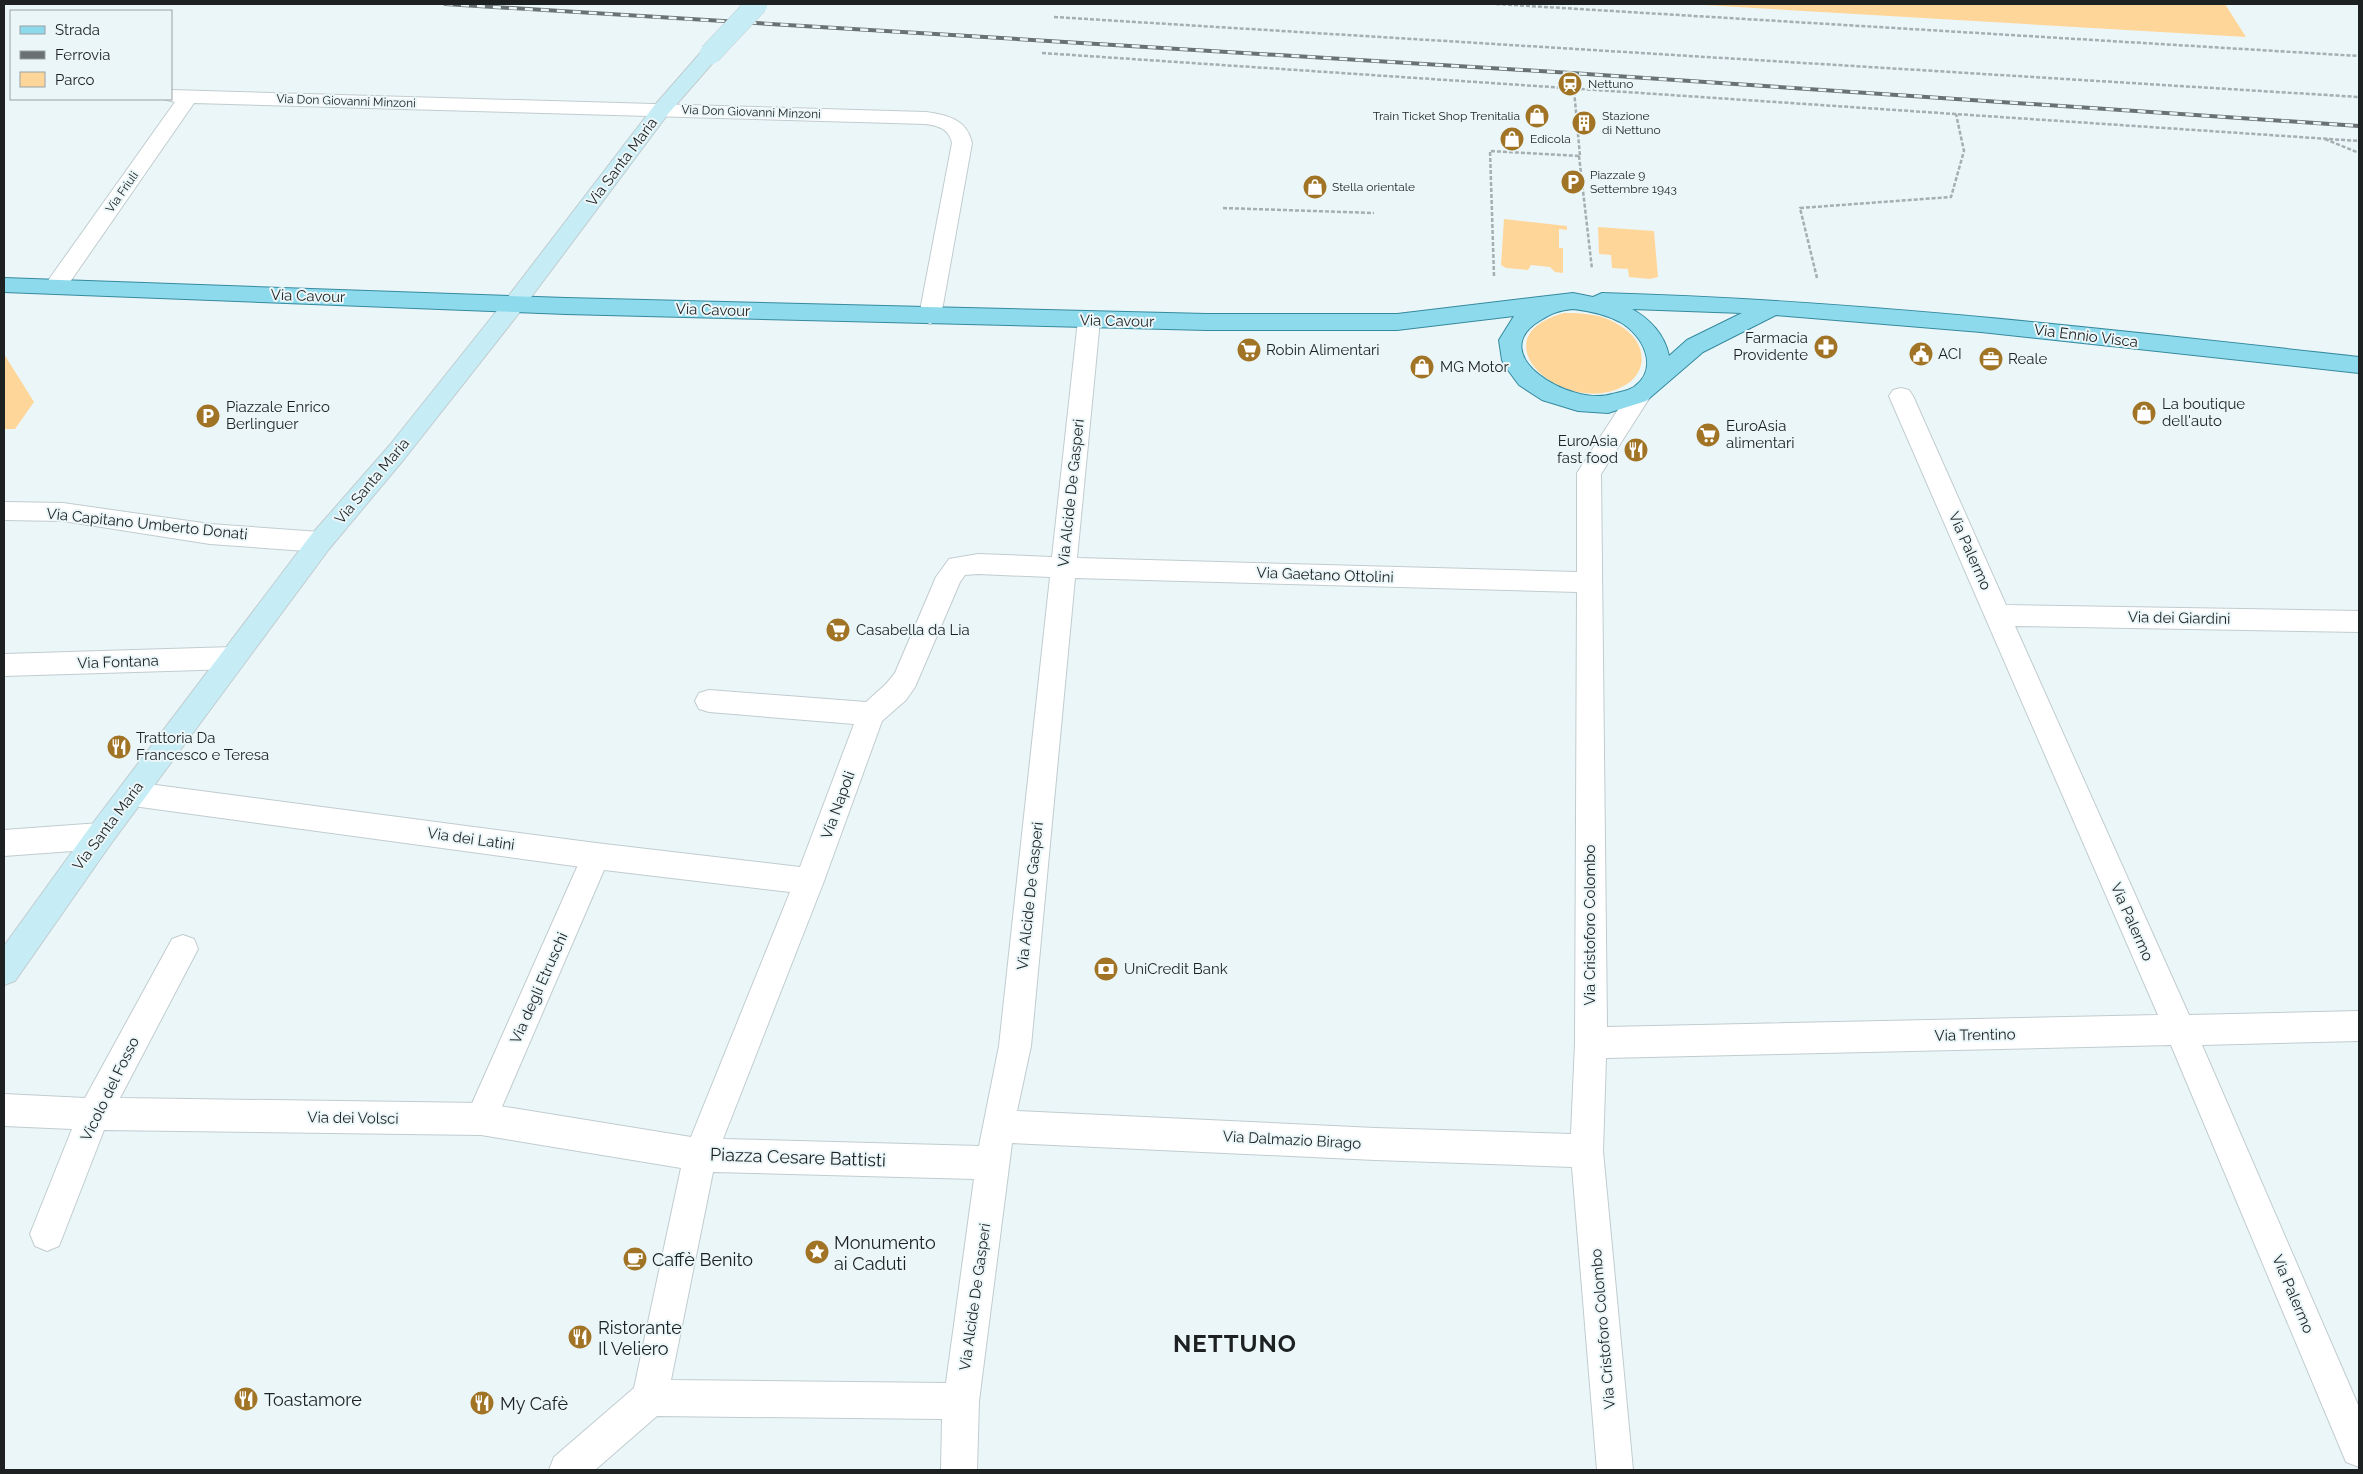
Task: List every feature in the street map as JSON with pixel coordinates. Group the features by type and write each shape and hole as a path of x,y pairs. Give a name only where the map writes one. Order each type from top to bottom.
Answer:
{"main road":[{"name":"Via Santa Maria","path":"4,971 100,836 320,542 397,452 515,303 661,110 757,4"},
{"name":"Via Cavour","path":"4,285 515,303 1090,320 1356,323 1422,320 1551,304"},
{"path":"1573,302 1596,304 1617,311 1636,321 1649,335 1658,351 1659,367 1647,388"},
{"path":"1573,302 1774,307 1695,346 1647,388 1624,401 1606,405 1586,405 1566,401 1547,394 1531,384 1518,370 1511,353 1511,336 1519,322 1533,310 1551,304 1573,302"},
{"name":"Via Ennio Visca","path":"1774,307 1930,319 2359,365"}],"street":[{"name":"Via Don Giovanni Minzoni","path":"180,96 938,119 953,125 961,136 962,143 930,316"},
{"name":"Via Friuli","path":"55,287 180,96"},
{"name":"Via Alcide De Gasperi","path":"959,1470 961,1401 998,1126 1015,1046 1090,320"},
{"name":"Via Cristoforo Colombo","path":"1615,1470 1587,1151 1591,1043 1589,473 1647,388"},
{"name":"Via Palermo","path":"1901,396 2180,1030 2359,1449"},
{"name":"Via Capitano Umberto Donati","path":"4,511 63,512 210,534 320,542"},
{"name":"Via Napoli","path":"700,1154 809,881 871,714 890,698 906,680 949,577 958,566 978,564 1063,568"},
{"name":"Via Gaetano Ottolini","path":"1063,568 1588,582"},
{"name":"Via dei Giardini","path":"1998,615 2359,621"},
{"name":"Via Fontana","path":"4,665 233,658"},
{"path":"709,701 871,714"},
{"name":"Via dei Latini","path":"132,794 596,856 809,881"},
{"path":"4,843 100,836"},
{"name":"Via degli Etruschi","path":"481,1120 596,856"},
{"name":"Vicolo del Fosso","path":"47,1234 94,1114 183,949"},
{"name":"Via Trentino","path":"1591,1043 2359,1026"},
{"name":"Via dei Volsci","path":"4,1110 94,1114 481,1120 700,1154"},
{"name":"Via Dalmazio Birago","path":"998,1126 1375,1144 1587,1151"},
{"name":"Piazza Cesare Battisti","path":"650,1398 700,1154 993,1163"},
{"path":"567,1470 650,1398 961,1401"}],"path":[{"path":"1496,4 2359,56"},
{"path":"1054,17 2359,97"},
{"path":"1042,52 1574,90 2359,141"},
{"path":"1574,90 1578,156 1592,272"},
{"path":"1818,283 1800,208 1951,197 1964,151 1956,114"},
{"path":"2322,138 2359,153"},
{"path":"1494,277 1490,151 1578,156"},
{"path":"1223,208 1374,213"}],"green space":[{"path":"1686,4 2225,4 2246,37"},
{"path":"1504,219 1567,226 1567,230 1559,229 1559,248 1563,248 1563,273 1555,272 1550,267 1531,265 1528,270 1506,268 1501,265"},
{"path":"1598,227 1654,231 1658,277 1650,279 1629,277 1628,269 1612,268 1611,255 1599,254"},
{"path":"1564,313 1599,316 1613,321 1629,332 1641,350 1642,360 1640,369 1635,377 1615,390 1593,394 1570,390 1551,381 1536,368 1527,353 1528,338 1539,324"},
{"path":"4,354 34,402 15,429 4,429"}],"railway":[{"path":"445,4 1571,73 2359,126"}],"place":[{"name":"Nettuno","path":"1570,84"},
{"name":"Train Ticket Shop Trenitalia","path":"1537,116"},
{"name":"Stazione di Nettuno","path":"1584,123"},
{"name":"Edicola","path":"1512,139"},
{"name":"Piazzale 9 Settembre 1943","path":"1573,182"},
{"name":"Stella orientale","path":"1315,187"},
{"name":"Farmacia Providente","path":"1826,347"},
{"name":"Robin Alimentari","path":"1249,350"},
{"name":"ACI","path":"1921,354"},
{"name":"Reale","path":"1991,359"},
{"name":"MG Motor","path":"1422,367"},
{"name":"La boutique dell'auto","path":"2144,413"},
{"name":"Piazzale Enrico Berlinguer","path":"208,416"},
{"name":"EuroAsia alimentari","path":"1708,435"},
{"name":"EuroAsia fast food","path":"1636,450"},
{"name":"Casabella da Lia","path":"838,630"},
{"name":"Trattoria Da Francesco e Teresa","path":"119,747"},
{"name":"UniCredit Bank","path":"1106,969"},
{"name":"Monumento ai Caduti","path":"817,1252"},
{"name":"Caffè Benito","path":"635,1259"},
{"name":"Ristorante Il Veliero","path":"580,1337"},
{"name":"Toastamore","path":"246,1399"},
{"name":"My Cafè","path":"482,1403"}],"district":[{"name":"NETTUNO","path":"1235,1343"}]}
